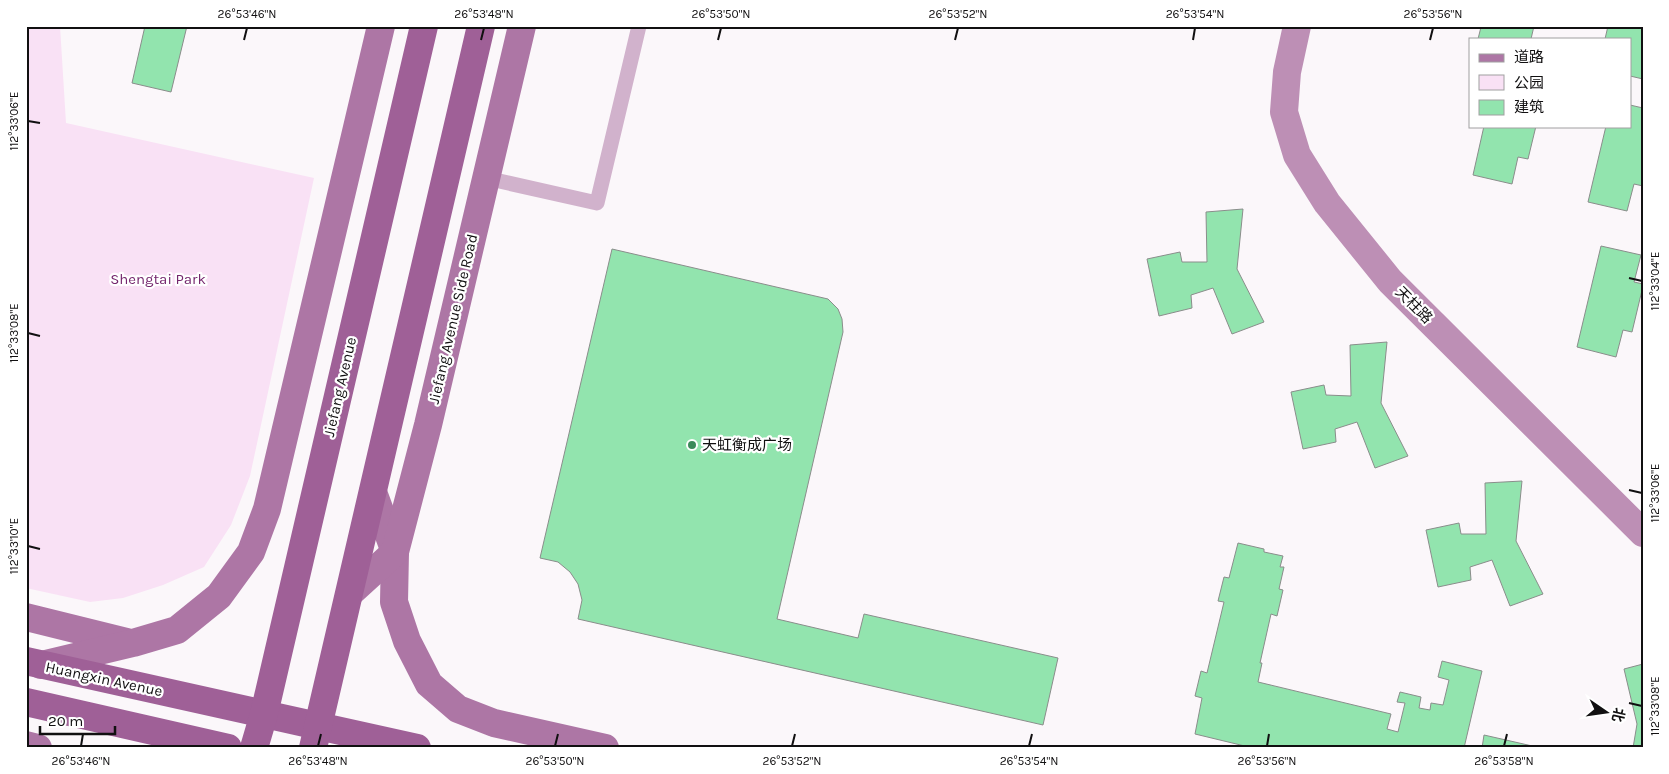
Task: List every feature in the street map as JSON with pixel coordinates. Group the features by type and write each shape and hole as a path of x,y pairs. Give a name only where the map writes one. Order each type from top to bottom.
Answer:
{"highway":[{"name":"Jiefang Avenue","path":"254,748 264,714 424,26"},
{"path":"316,737 481,26"},
{"name":"Huangxin Avenue","path":"34,663 264,714 316,737 417,748"},
{"path":"26,702 228,748"}],"main road":[{"path":"34,663 134,643 177,630 219,596 251,552 267,509 381,26"},
{"name":"Jiefang Avenue Side Road","path":"394,552 428,425 522,26"},
{"path":"374,492 394,552 394,602 407,641 428,684 458,709 494,723 605,748"},
{"path":"350,593 394,552"},
{"path":"26,617 134,643"},
{"path":"26,745 38,748"}],"street":[{"name":"天柱路","path":"1297,26 1287,72 1284,112 1297,155 1327,203 1390,281 1643,533"}],"lane":[{"path":"486,178 597,203 639,26"}],"green space":[{"name":"Shengtai Park","path":"26,26 60,26 66,123 314,178 250,476 231,525 204,567 163,585 123,598 90,602 26,588"}],"building":[{"path":"145,26 187,26 171,92 132,83"},
{"path":"1479,26 1534,26 1531,38 1478,38 1481,27"},
{"path":"1608,26 1643,26 1643,79 1632,76 1632,38 1605,38"},
{"path":"1632,105 1643,108 1643,186 1634,184 1627,211 1588,202 1606,128 1632,128"},
{"path":"1484,128 1536,128 1528,159 1518,157 1512,184 1473,175"},
{"path":"1243,209 1237,269 1264,322 1232,334 1213,288 1191,295 1192,308 1159,316 1147,259 1180,252 1182,262 1207,262 1206,212"},
{"path":"1601,246 1641,255 1634,282 1643,284 1643,286 1632,332 1623,330 1616,357 1577,347"},
{"name":"天虹衡成广场","path":"612,249 828,299 838,309 842,319 843,332 777,619 858,638 864,614 1058,658 1043,725 578,619 582,600 578,584 570,572 558,562 540,558"},
{"path":"1387,342 1381,403 1408,456 1375,468 1357,422 1335,429 1336,442 1303,449 1291,392 1324,385 1326,395 1351,396 1350,345"},
{"path":"1522,481 1516,541 1543,594 1510,606 1492,560 1470,567 1471,580 1438,587 1426,530 1459,523 1461,534 1486,534 1485,483"},
{"path":"1238,543 1283,556 1280,567 1284,567 1279,589 1283,590 1277,616 1271,614 1260,663 1262,663 1258,682 1391,714 1387,729 1398,732 1405,703 1397,702 1400,692 1421,697 1419,708 1430,710 1431,703 1443,705 1449,680 1438,677 1442,661 1482,671 1464,748 1253,748 1195,734 1202,698 1195,696 1201,671 1207,673 1224,602 1218,601 1224,577 1229,578"},
{"path":"1643,664 1643,748 1633,748 1637,724 1624,669"},
{"path":"1484,735 1541,748 1482,748"}],"place":[{"name":"天虹衡成广场","path":"692,445"}]}
